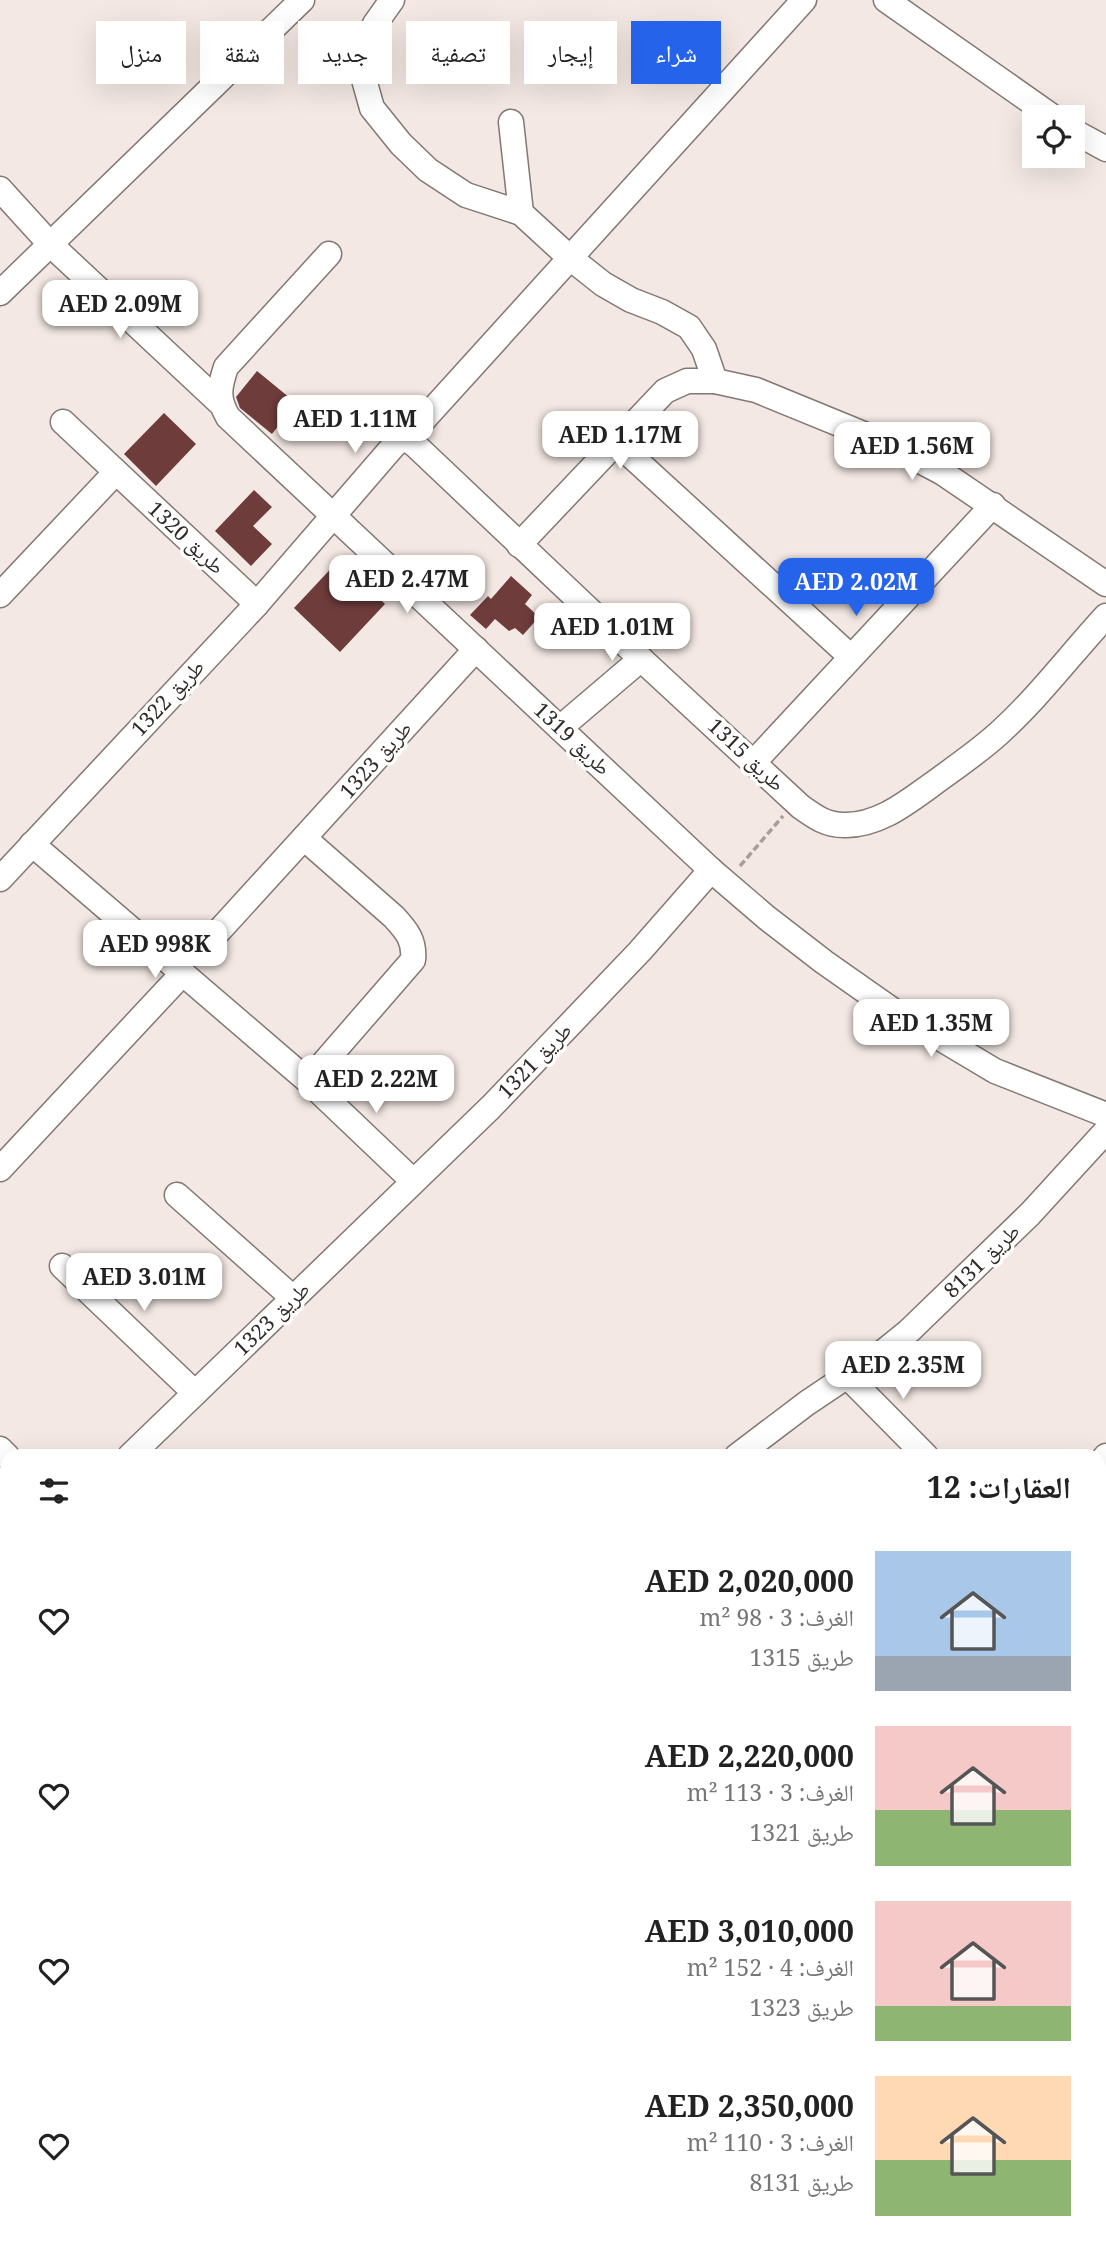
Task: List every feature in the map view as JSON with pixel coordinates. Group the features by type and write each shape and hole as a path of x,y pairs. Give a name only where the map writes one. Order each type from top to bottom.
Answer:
{"street":[{"path":"0,293 302,0"},
{"path":"392,0 375,24 365,48 363,75 372,108 401,144 428,170 466,195 521,212 569,257 603,284 689,327 704,349 715,382"},
{"name":"طريق 1322","path":"0,878 257,604 398,442 406,439 804,0"},
{"path":"886,0 1036,105"},
{"path":"512,122 521,212"},
{"path":"1085,138 1106,149"},
{"name":"طريق 1319","path":"0,189 50,244 220,403 228,417 241,430 718,876 796,939 891,1009 995,1071 1105,1119"},
{"path":"220,403 220,383 226,367 329,254"},
{"path":"519,545 665,391 687,381 715,382 756,390 888,444 943,473 993,505 1106,584"},
{"name":"طريق 1320","path":"63,422 257,604"},
{"name":"طريق 1315","path":"406,439 415,444 519,545 796,802 821,821 845,825 869,821 891,813 997,736 1043,689 1106,616"},
{"path":"616,442 851,657"},
{"path":"0,595 116,472"},
{"path":"754,762 993,505"},
{"name":"طريق 1323","path":"218,932 476,649"},
{"path":"560,728 641,659"},
{"path":"304,838 394,918 415,946 413,960 308,1081"},
{"path":"32,844 308,1081 413,1181"},
{"name":"طريق 1321","path":"413,1181 718,876"},
{"path":"0,1169 183,973"},
{"name":"طريق 8131","path":"746,1449 807,1403 883,1352 918,1323 1030,1214 1105,1119"},
{"name":"طريق 1323","path":"137,1449 413,1181"},
{"path":"177,1195 293,1298"},
{"path":"62,1266 195,1393"},
{"path":"848,1377 919,1449"}],"path":[{"path":"718,876 796,802"}],"building":[{"path":"257,371 296,403 272,434 240,408 236,397"},
{"path":"164,413 196,444 156,486 124,454"},
{"path":"254,490 272,507 253,526 272,544 251,566 215,531"},
{"path":"339,560 385,604 340,652 294,608"},
{"path":"511,576 532,595 525,604 539,617 523,635 515,628 509,631 495,619 486,629 470,615 488,596 491,599"}]}
